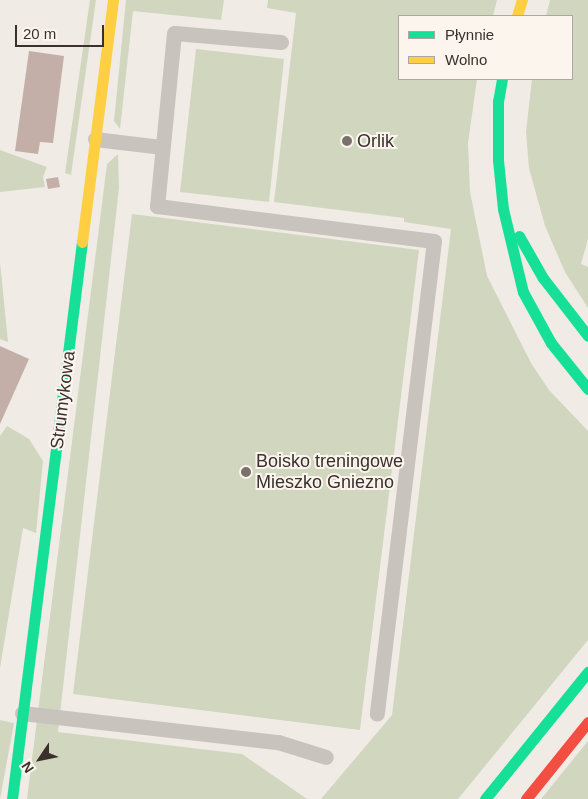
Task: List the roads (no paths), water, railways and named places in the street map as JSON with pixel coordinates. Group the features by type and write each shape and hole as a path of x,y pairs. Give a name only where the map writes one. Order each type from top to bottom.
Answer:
{"street":[{"name":"Strumykowa","path":"12,799 113,0"},
{"path":"517,15 522,0"},
{"path":"502,80 498,101 498,160 503,209 523,292 551,343 588,389"},
{"path":"503,209 543,278 588,336"},
{"path":"485,799 588,672"},
{"path":"526,799 588,722"}],"lane":[{"path":"281,42 174,33 156,206 434,241 377,714"},
{"path":"95,139 162,147"},
{"path":"22,713 278,742 326,756"}],"place":[{"name":"Orlik","path":"347,141"},
{"name":"Boisko treningowe Mieszko Gniezno","path":"246,472"}]}
